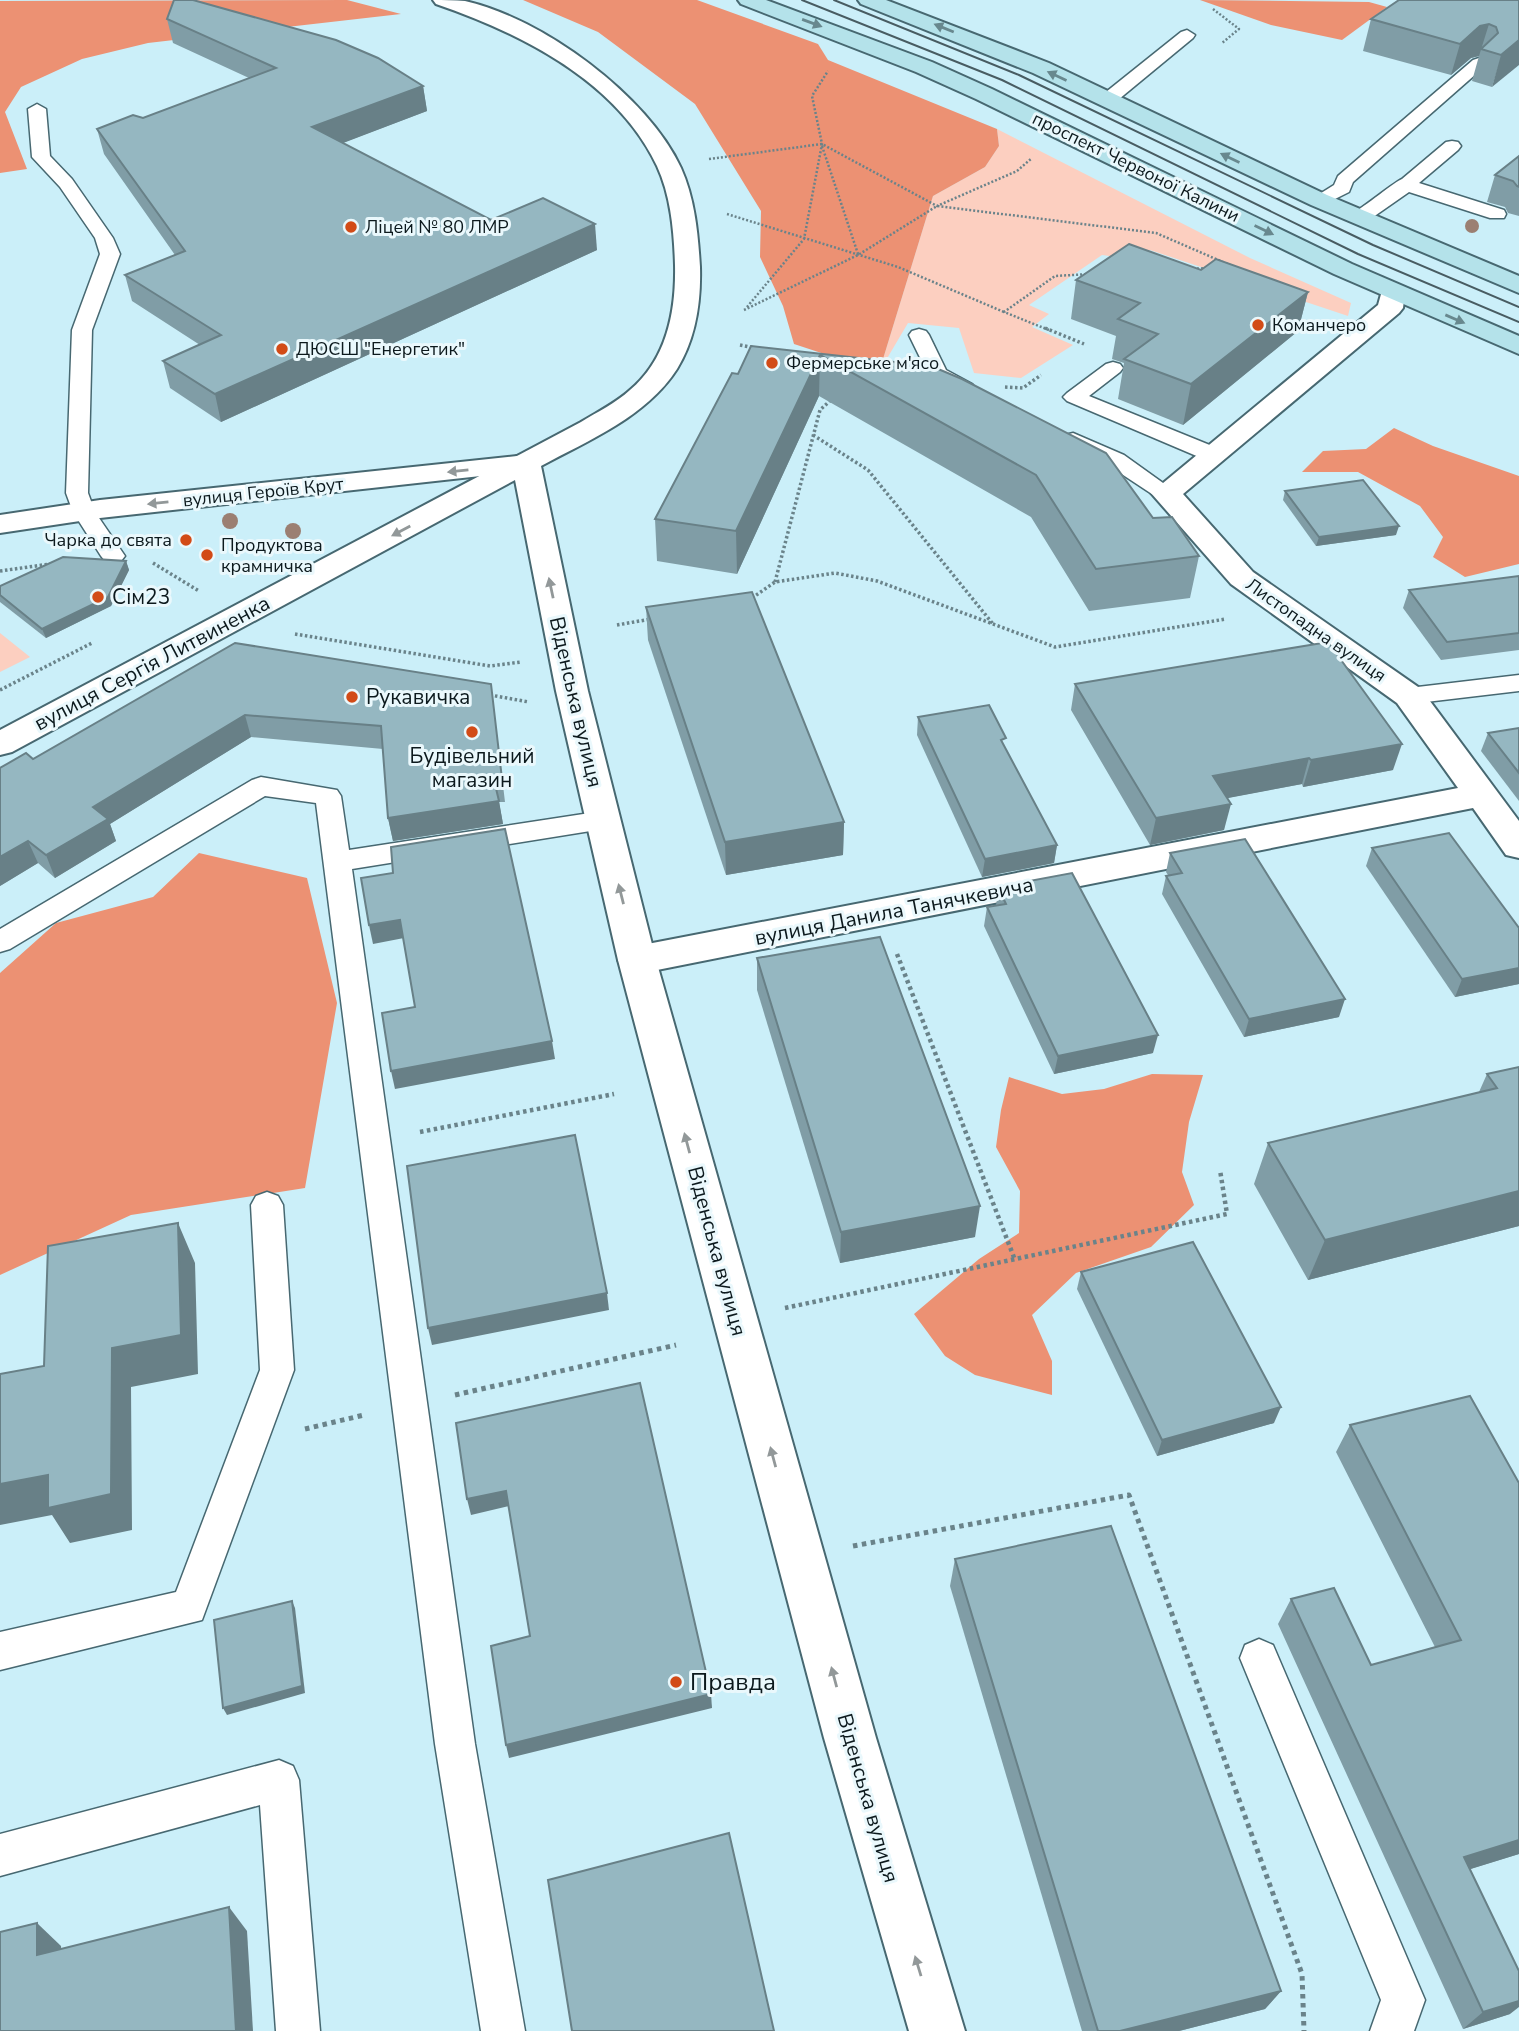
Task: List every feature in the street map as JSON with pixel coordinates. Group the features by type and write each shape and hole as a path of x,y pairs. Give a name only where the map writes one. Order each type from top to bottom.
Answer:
{"main road":[{"name":"проспект Червоної Калини","path":"748,0 925,67 1392,292 1519,345"},
{"path":"868,0 1007,54 1359,218 1432,266 1519,285"},
{"path":"1392,292 1432,266"}],"street":[{"name":"вулиця Сергія Литвиненка","path":"0,744 590,428 639,396 666,367 682,333 688,282 686,225 669,166 628,109 601,84 550,48 492,18 443,0"},
{"path":"1166,493 1390,308 1392,292"},
{"name":"вулиця Героїв Крут","path":"0,524 91,524 526,464"},
{"name":"Віденська вулиця","path":"526,464 572,691 637,960 850,1738 937,2031"},
{"name":"Листопадна вулиця","path":"1166,493 1242,578 1409,696 1519,846"},
{"name":"вулиця Данила Танячкевича","path":"637,960 1479,794"}],"lane":[{"path":"1107,100 1187,35"},
{"path":"1318,200 1343,188 1344,180 1479,63"},
{"path":"37,109 41,157 66,183 104,238 110,254 82,330 77,493 91,524 113,556"},
{"path":"1359,218 1382,206 1404,184 1452,146"},
{"path":"1404,184 1497,215"},
{"path":"919,334 937,374 983,396"},
{"path":"1113,368 1074,397 1214,455"},
{"path":"1053,430 1116,460 1166,493"},
{"path":"1409,696 1519,683"},
{"path":"0,942 261,786 328,796 455,1744 503,2031"},
{"path":"337,862 603,820"},
{"path":"0,1651 189,1607 277,1370 267,1205"},
{"path":"1259,1658 1403,2000 1392,2031"},
{"path":"0,1855 279,1780 298,2031"}],"path":[{"path":"831,66 812,96 822,144 858,255"},
{"path":"822,144 804,239 744,310 858,255 937,206 1017,171 1034,156"},
{"path":"708,159 822,144 937,206 1156,233 1237,266 1247,273"},
{"path":"727,214 898,267 1085,344"},
{"path":"1224,267 1237,266"},
{"path":"1185,269 1211,267"},
{"path":"1004,312 1055,276 1094,274"},
{"path":"740,345 763,350"},
{"path":"775,582 820,410 836,394"},
{"path":"813,435 868,470 993,624"},
{"path":"91,524 204,593"},
{"path":"748,601 775,582 835,573 877,581 1055,647 1286,610"},
{"path":"617,625 657,618"},
{"path":"295,634 490,666 525,662"},
{"path":"479,694 534,702"},
{"path":"881,913 1015,1260"},
{"path":"374,1141 614,1094"},
{"path":"777,1310 1227,1214 1220,1170"},
{"path":"252,1441 676,1345"},
{"path":"849,1547 1129,1495 1302,1974 1304,2031"}],"shaded area":[{"path":"347,0 401,14 148,43 82,59 21,87 5,112 27,169 0,173 0,1"},
{"path":"523,0 697,0 818,44 828,60 997,129 999,146 985,167 933,196 879,372 794,344 783,306 760,257 761,211 695,104 598,32"},
{"path":"1200,0 1369,2 1387,7 1342,40 1271,25"},
{"path":"997,129 1250,258 1351,303 1348,316 1150,250 1133,259 1102,255 1029,305 1049,314 1032,327 1073,345 1021,378 974,373 959,328 908,323 879,372 933,196 985,167 999,146"},
{"path":"1394,428 1433,446 1519,476 1519,564 1465,577 1433,557 1443,537 1420,506 1358,472 1302,472 1323,451 1366,449"},
{"path":"0,633 30,657 0,672"},
{"path":"199,853 307,878 337,1003 305,1188 131,1215 0,1275 0,973 56,923 153,897"},
{"path":"1152,1074 1203,1075 1189,1122 1182,1172 1194,1205 1151,1247 1076,1273 1032,1315 1052,1361 1052,1395 975,1375 945,1356 914,1314 979,1259 1019,1233 1020,1191 996,1147 1009,1077 1062,1094 1104,1089"}],"building":[{"path":"174,0 193,0 336,40 378,58 423,86 312,127 491,220 543,198 595,224 215,394 163,361 221,335 125,275 185,251 97,129 133,115 143,118 276,68 167,19"},
{"path":"1399,0 1519,0 1519,40 1501,55 1481,49 1498,33 1496,27 1489,24 1480,26 1460,44 1371,19"},
{"path":"1519,156 1519,187 1513,181 1495,175"},
{"path":"1129,244 1201,270 1216,259 1308,292 1191,384 1124,359 1158,334 1118,319 1140,303 1076,280"},
{"path":"751,346 931,366 962,379 1106,453 1153,518 1172,517 1199,556 1096,569 1036,475 820,355 736,531 655,519 732,373 738,374"},
{"path":"1363,480 1399,526 1319,537 1285,491"},
{"path":"63,557 126,561 108,597 42,629 0,595 0,586"},
{"path":"1519,576 1519,633 1447,642 1409,590"},
{"path":"752,592 844,822 725,842 646,607"},
{"path":"1328,642 1402,744 1213,776 1231,804 1156,818 1075,684"},
{"path":"235,643 491,684 502,779 494,780 499,801 388,818 381,726 245,715 93,807 108,819 46,855 28,841 0,857 0,768 26,753 33,759"},
{"path":"989,705 1006,738 1001,740 1057,845 985,859 918,717"},
{"path":"1519,728 1519,773 1488,733"},
{"path":"505,829 552,1041 391,1071 382,1013 415,1007 400,920 369,925 361,878 393,873 391,847"},
{"path":"1449,833 1519,928 1519,968 1462,979 1372,848"},
{"path":"1245,839 1345,999 1249,1019 1166,876 1182,873 1170,853"},
{"path":"1072,873 1158,1035 1058,1056 987,907 1006,904 998,887"},
{"path":"880,937 980,1206 841,1232 757,958"},
{"path":"1519,1067 1519,1191 1325,1240 1268,1143 1497,1088 1487,1074"},
{"path":"575,1135 607,1293 428,1328 407,1166"},
{"path":"178,1223 181,1335 112,1348 111,1494 48,1508 48,1475 0,1484 0,1374 44,1366 48,1246"},
{"path":"1193,1242 1281,1407 1162,1440 1081,1272"},
{"path":"640,1383 711,1694 506,1745 491,1646 530,1636 506,1491 467,1499 456,1423"},
{"path":"1470,1396 1519,1483 1519,1840 1464,1857 1519,1971 1519,2001 1483,2012 1291,1599 1334,1588 1371,1665 1461,1640 1350,1425"},
{"path":"1111,1526 1281,1991 1120,2031 1098,2031 955,1559"},
{"path":"292,1601 302,1686 223,1708 214,1620"},
{"path":"729,1833 774,2031 572,2031 548,1880"},
{"path":"229,1907 236,2031 0,2031 0,1932 37,1923 37,1955"}],"tram line":[{"path":"802,0 1002,80 1358,254 1519,322"},
{"path":"834,0 1019,75 1373,245 1519,307"}],"place":[{"name":"Ліцей № 80 ЛМР","path":"351,227"},
{"name":"Команчеро","path":"1258,325"},
{"name":"ДЮСШ \"Енергетик\"","path":"282,349"},
{"name":"Фермерське м'ясо","path":"772,363"},
{"name":"Чарка до свята","path":"186,540"},
{"name":"Продуктова крамничка","path":"207,555"},
{"name":"Сім23","path":"98,597"},
{"name":"Рукавичка","path":"352,697"},
{"name":"Будівельний магазин","path":"472,732"},
{"name":"Правда","path":"676,1682"}]}
